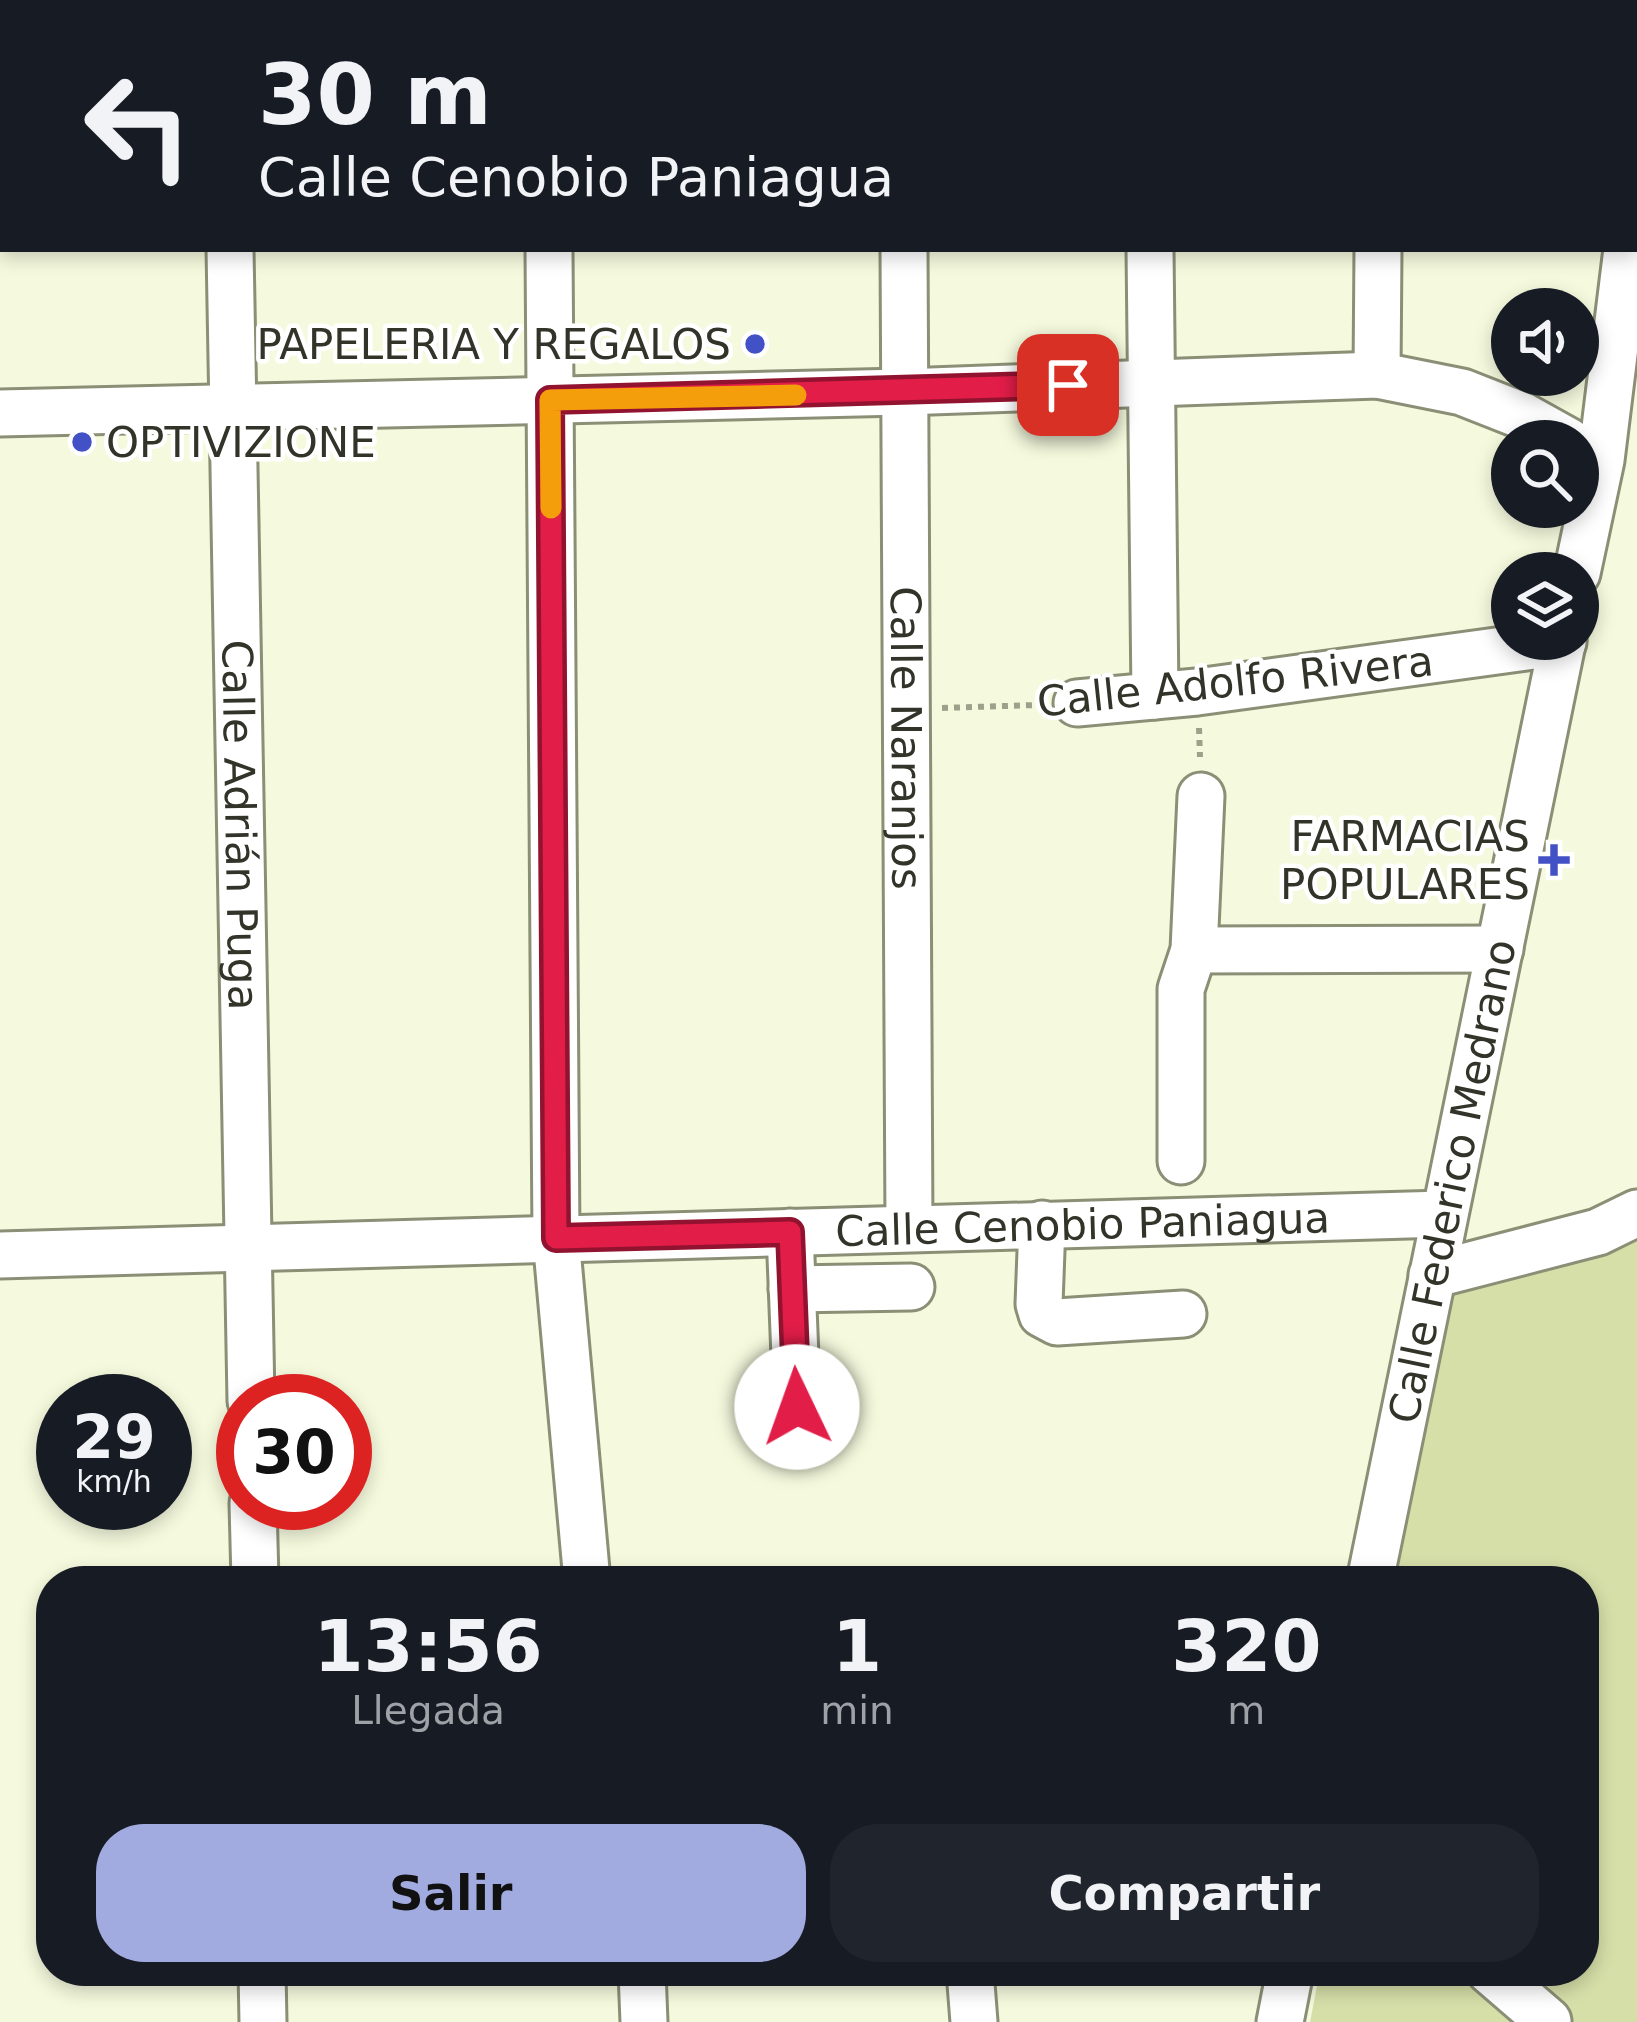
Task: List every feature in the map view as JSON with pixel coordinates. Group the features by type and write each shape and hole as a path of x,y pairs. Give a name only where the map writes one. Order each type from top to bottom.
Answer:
{"street":[{"name":"Calle Adrián Puga","path":"230,252 250,1374"},
{"path":"549,252 556,1238 586,1566"},
{"name":"Calle Naranjos","path":"904,252 909,1227"},
{"path":"1150,252 1152,490 1176,694"},
{"path":"1377,375 1378,252"},
{"path":"1599,436 1627,252"},
{"path":"0,413 904,392 1377,375 1462,392 1530,420"},
{"name":"Calle Adolfo Rivera","path":"1077,703 1491,651"},
{"name":"Calle Federico Medrano","path":"1373,1566 1559,660"},
{"path":"1180,1161 1181,989 1194,950 1201,796"},
{"path":"1194,950 1500,949"},
{"path":"1432,1275 1598,1232 1637,1213"},
{"name":"Calle Cenobio Paniagua","path":"0,1255 1444,1214"},
{"path":"1042,1224 1042,1314 1057,1322 1183,1314"},
{"path":"790,1232 797,1407"},
{"path":"792,1289 910,1287"},
{"path":"253,1530 254,1566"},
{"path":"262,1986 263,2022"},
{"path":"643,1986 644,2022"},
{"path":"971,1986 974,2022"},
{"path":"1280,2022 1287,1986"},
{"path":"1508,1986 1548,2020"}],"path":[{"path":"1176,694 1201,796"},
{"name":"Calle Adolfo Rivera","path":"906,709 1077,703"}],"green space":[{"path":"1637,1227 1637,2022 1310,2022 1317,1986 1599,1986 1599,1566 1399,1566 1454,1285"}],"slow traffic":[{"path":"551,508 550,400 796,395"}],"place":[{"name":"PAPELERIA Y REGALOS","path":"755,344"},
{"name":"OPTIVIZIONE","path":"82,442"},
{"name":"FARMACIAS POPULARES","path":"1554,860"}],"route":[{"path":"797,1407 790,1232 556,1238 550,400 1068,385"}]}
